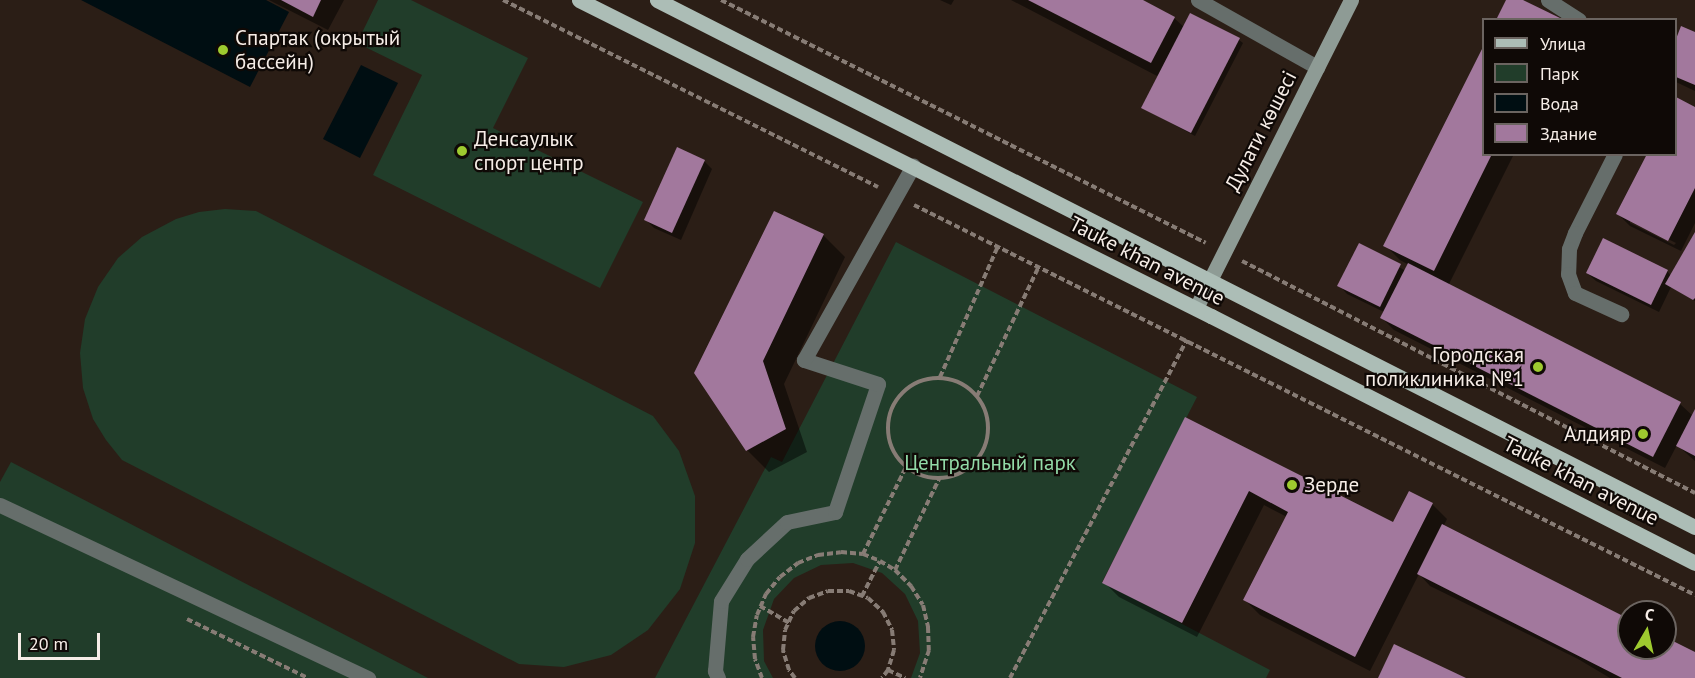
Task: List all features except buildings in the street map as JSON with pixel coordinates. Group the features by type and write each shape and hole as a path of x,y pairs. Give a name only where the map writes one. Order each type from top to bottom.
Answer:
{"main road":[{"name":"Tauke khan avenue","path":"579,0 1196,308 1695,563"},
{"name":"Tauke khan avenue","path":"657,0 1695,527"},
{"name":"Дулати көшесі","path":"1196,308 1351,0"}],"street":[{"path":"1198,0 1317,67"},
{"path":"1548,0 1577,18"},
{"path":"1614,156 1575,233 1569,249 1568,273 1575,293 1620,314"},
{"path":"718,678 715,671 721,601 747,559 787,522 835,512 878,384 804,360 913,166"},
{"path":"0,505 368,678"}],"path":[{"path":"503,0 1187,339 1695,596"},
{"path":"940,377 998,246"},
{"path":"977,396 1039,266"},
{"path":"1010,678 1187,339"},
{"path":"940,377 960,383 977,396 986,414 988,435 980,455 965,470 940,477 925,476 906,467 892,451 887,430 890,410 902,392 919,381 940,377"},
{"path":"863,554 906,467"},
{"path":"895,570 940,477"},
{"path":"762,678 755,659 753,637 760,606 780,577 798,563 819,555 841,552 863,554 895,570 911,586 923,605 928,627 929,650 920,678"},
{"path":"862,596 880,561"},
{"path":"795,678 789,670 783,650 789,623 794,611 809,598 828,591 849,591 862,596 883,612 892,630 894,650 888,670 882,678"},
{"path":"760,606 789,623"},
{"path":"888,670 905,678"}],"green space":[{"name":"Денсаулык спорт центр","path":"378,0 411,0 528,58 493,128 643,202 600,288 373,175 422,75 357,43"},
{"path":"225,209 256,211 653,416 679,451 695,496 695,543 680,589 648,630 611,655 564,667 519,664 122,460 93,419 83,388 80,353 85,319 98,287 118,258 142,237 176,219 199,212"},
{"name":"Центральный парк","path":"896,242 1197,397 1102,582 1270,670 1266,678 911,678 920,653 918,621 905,594 882,573 853,563 821,565 794,578 774,599 763,630 764,661 773,678 655,678 771,457 782,462"},
{"path":"11,462 428,678 0,678 0,482"}],"water":[{"name":"Спартак (окрытый бассейн)","path":"81,0 266,0 289,12 250,87"},
{"path":"361,65 398,83 360,158 323,139"},
{"path":"840,621 858,628 865,646 858,664 840,671 822,664 815,646 822,628"}],"place":[{"name":"Спартак (окрытый бассейн)","path":"223,50"},
{"name":"Денсаулык спорт центр","path":"462,151"},
{"name":"Городская поликлиника №1","path":"1538,367"},
{"name":"Алдияр","path":"1643,434"},
{"name":"Зерде","path":"1292,485"}]}
